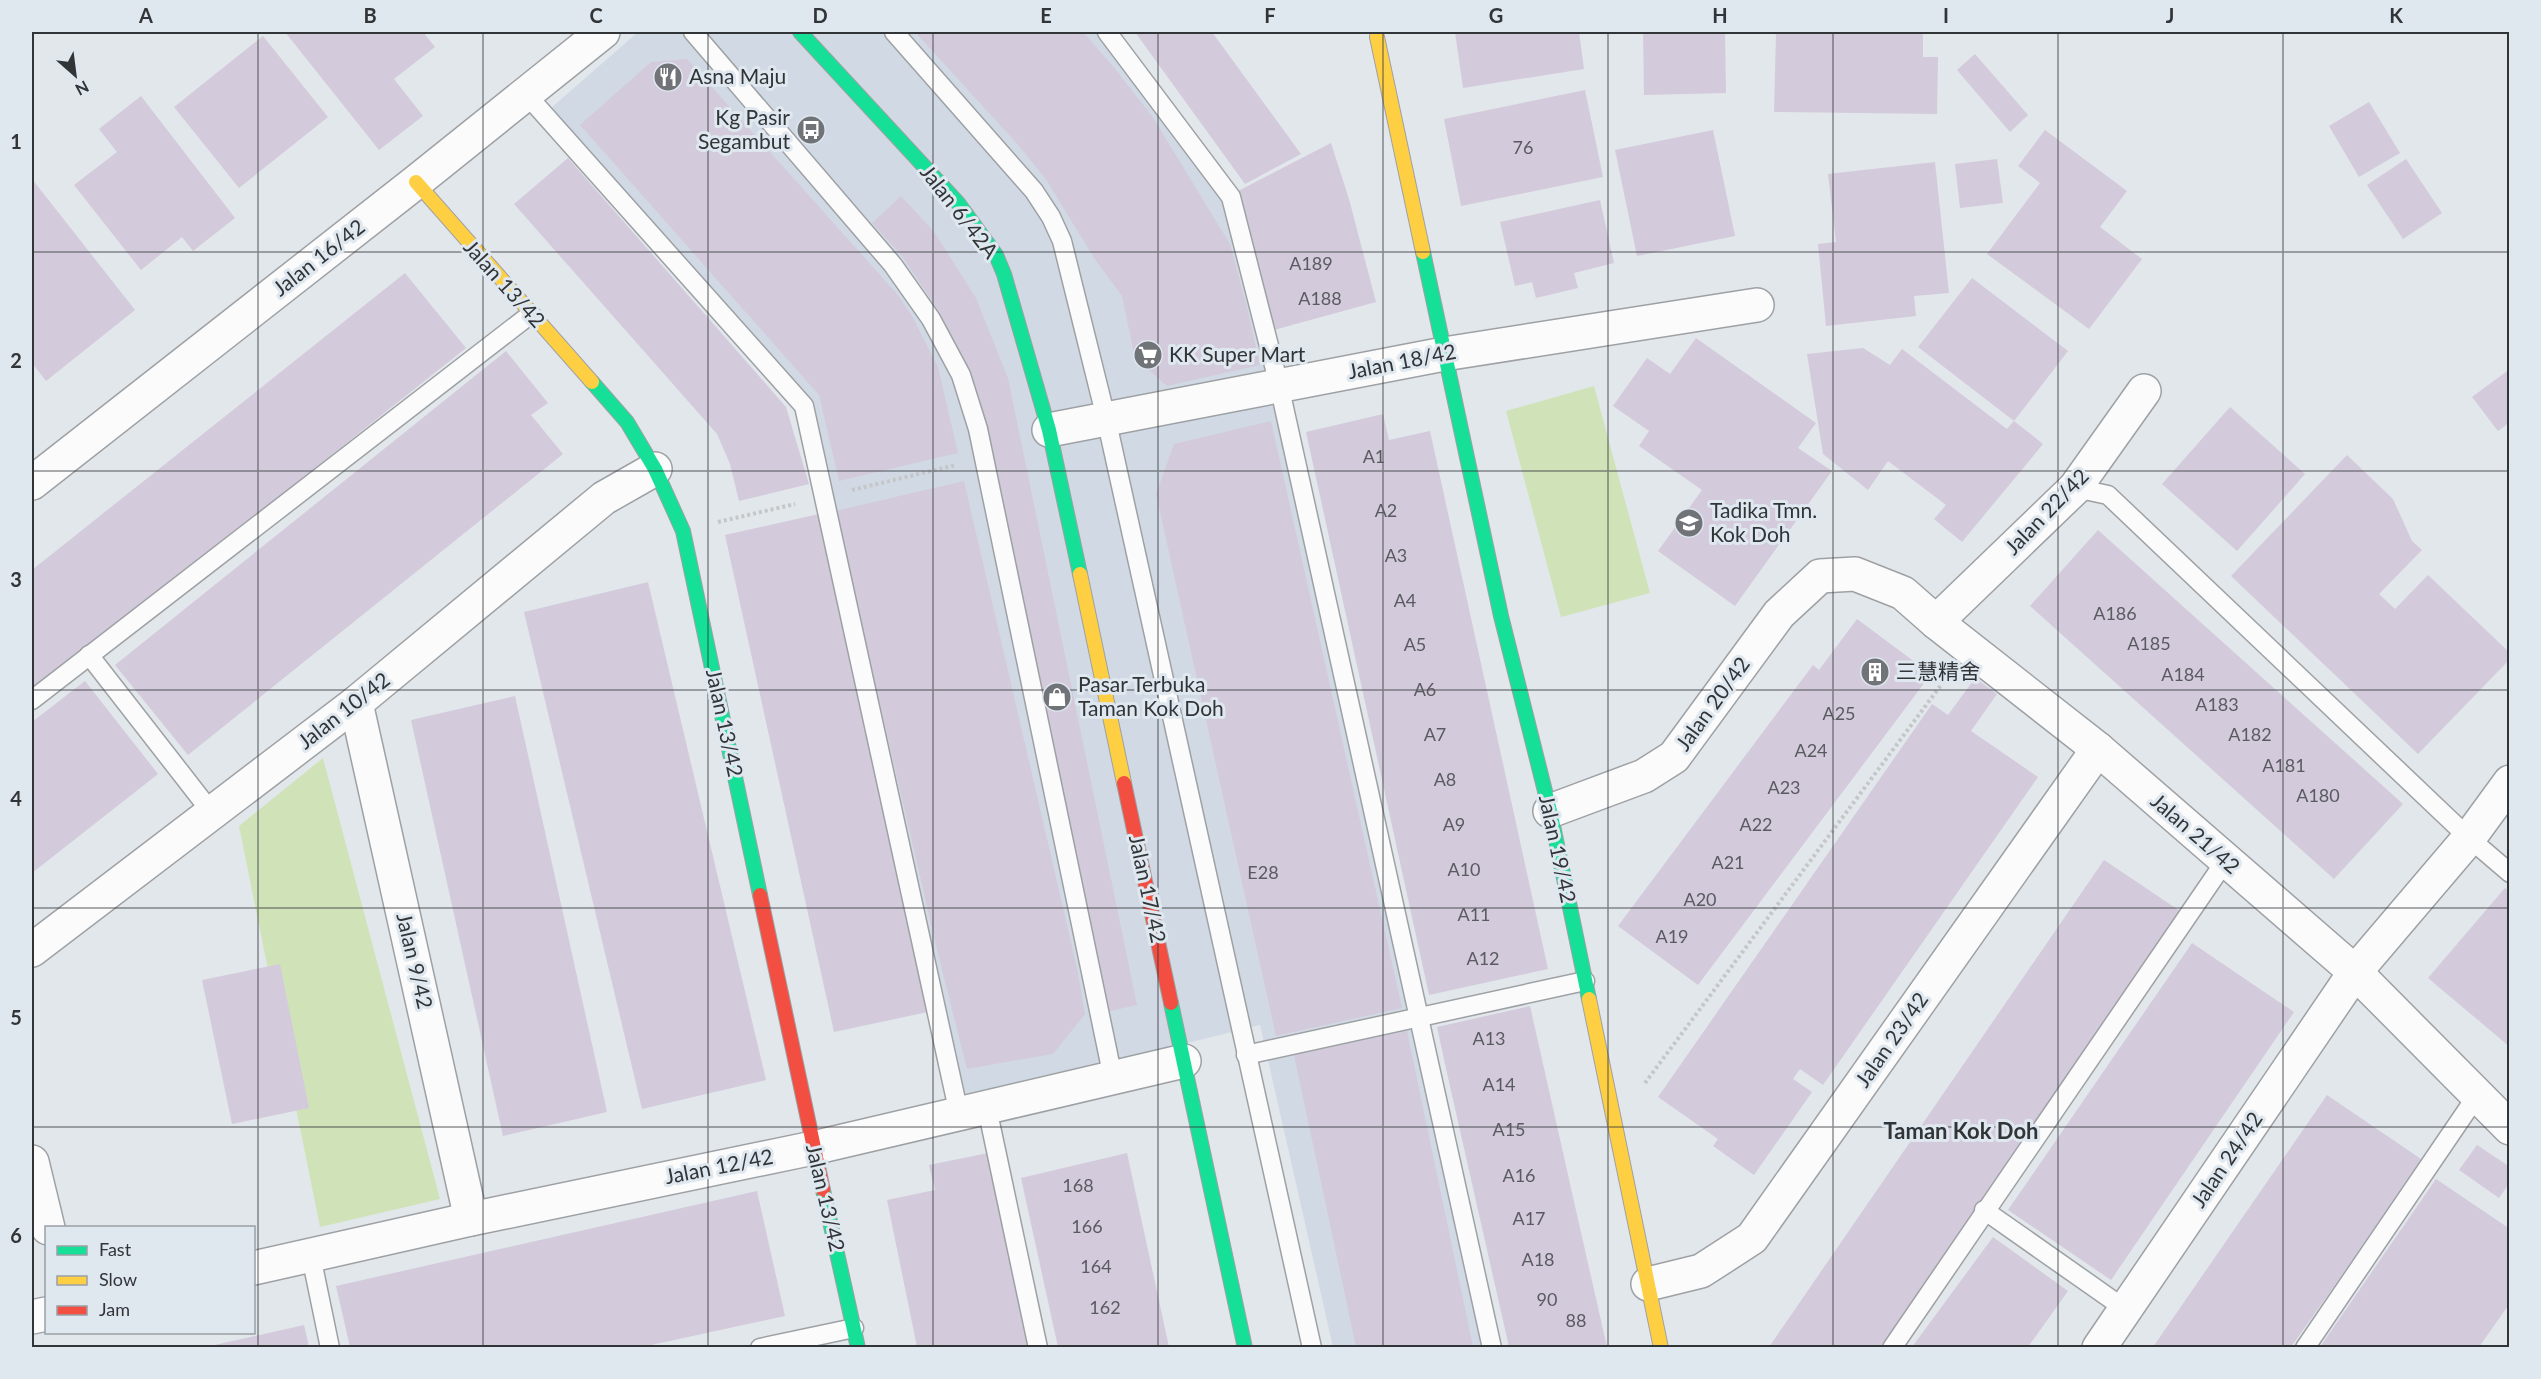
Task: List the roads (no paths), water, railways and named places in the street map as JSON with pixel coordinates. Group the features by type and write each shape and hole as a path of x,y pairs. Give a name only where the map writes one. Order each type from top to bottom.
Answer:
{"street":[{"name":"Jalan 16/42","path":"32,483 416,182 603,32"},
{"name":"Jalan 6/42A","path":"800,32 958,203 996,255 1004,274 1049,430"},
{"name":"Jalan 19/42","path":"1377,37 1502,616 1550,811 1661,1347"},
{"name":"Jalan 13/42","path":"416,182 627,422 655,469 683,531 813,1148 858,1347"},
{"name":"Jalan 18/42","path":"1049,430 1444,354 1757,304"},
{"name":"Jalan 22/42","path":"1936,622 2075,488 2144,391"},
{"name":"Jalan 17/42","path":"1049,430 1245,1347"},
{"name":"Jalan 10/42","path":"32,950 356,703 604,498 655,469"},
{"name":"Jalan 20/42","path":"1550,811 1644,776 1674,757 1779,614 1820,576 1855,574"},
{"name":"Jalan 21/42","path":"1855,574 1903,593 1936,622 2098,749 2355,972 2510,1128"},
{"name":"Jalan 9/42","path":"356,703 471,1219"},
{"name":"Jalan 23/42","path":"1648,1284 1701,1271 1752,1238 2098,749"},
{"name":"Jalan 24/42","path":"2099,1347 2355,972 2469,838 2510,782"},
{"name":"Jalan 12/42","path":"255,1268 471,1219 813,1148 1184,1061"},
{"path":"32,1162 48,1226"}],"lane":[{"path":"693,32 893,265 931,319 961,375 985,458 1113,1078"},
{"path":"894,32 1034,191 1051,217 1062,241 1106,418 1245,1055 1312,1347"},
{"path":"1107,32 1231,197 1279,385 1492,1347"},
{"path":"526,94 804,406 973,1111 1038,1347"},
{"path":"32,700 531,314"},
{"path":"2075,488 2108,495 2469,838 2510,873"},
{"path":"89,655 212,813"},
{"path":"1892,1347 2226,860"},
{"path":"1245,1055 1585,981"},
{"path":"2305,1347 2478,1095"},
{"path":"1984,1210 2125,1309"},
{"path":"311,1256 330,1347"},
{"path":"760,1347 854,1328"}],"place":[{"name":"Asna Maju","path":"668,77"},
{"name":"Kg Pasir Segambut","path":"811,130"},
{"name":"KK Super Mart","path":"1148,355"},
{"name":"Tadika Tmn. Kok Doh","path":"1689,523"},
{"name":"三慧精舍","path":"1875,672"},
{"name":"Pasar Terbuka Taman Kok Doh","path":"1057,697"}],"district":[{"name":"Taman Kok Doh","path":"1961,1131"}]}
